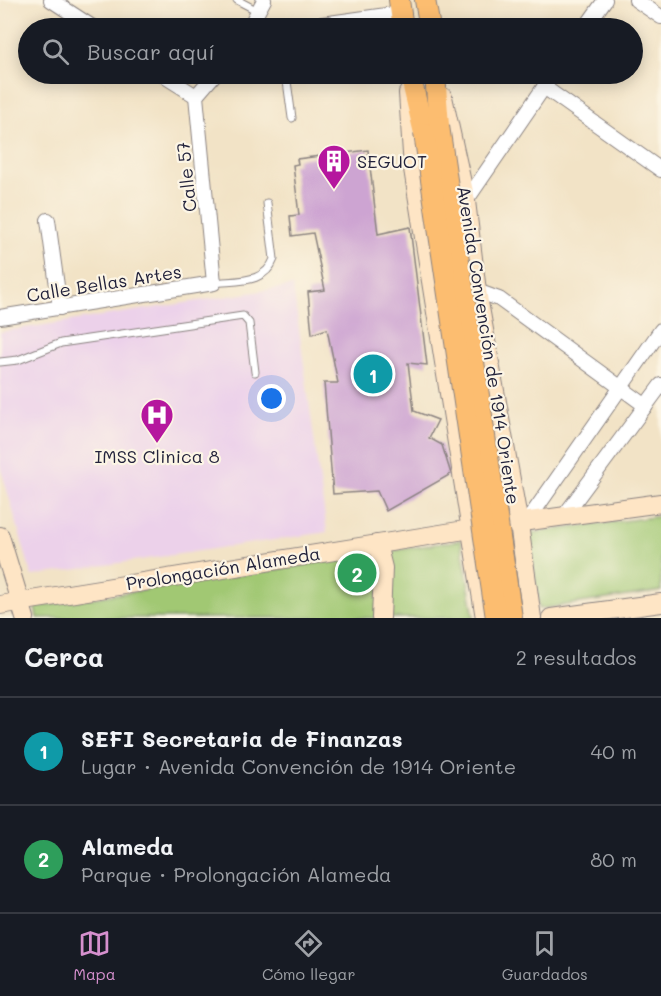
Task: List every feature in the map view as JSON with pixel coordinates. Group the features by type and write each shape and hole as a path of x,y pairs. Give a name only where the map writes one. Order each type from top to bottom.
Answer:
{"main road":[{"path":"425,0 428,18"},
{"name":"Avenida Convención de 1914 Oriente","path":"409,84 413,170 485,618"},
{"name":"Avenida Convención de 1914 Oriente","path":"412,84 432,129 512,618"},
{"name":"Avenida Convención de 1914 Oriente","path":"435,84 432,129 496,618"},
{"name":"Avenida Convención de 1914 Oriente","path":"438,84 466,201 477,291 505,447 523,523 532,618"},
{"path":"458,447 461,453 478,457 494,455 505,447"},
{"name":"Prolongación Alameda","path":"0,604 23,610 377,544 661,503"},
{"path":"0,537 23,610"},
{"path":"377,544 383,568 381,618"},
{"path":"562,617 661,603"},
{"path":"0,604 4,618"}],"street":[{"path":"51,0 79,18"},
{"path":"592,18 604,0"},
{"path":"636,0 661,17"},
{"path":"370,18 401,14"},
{"path":"177,84 196,96 206,84"},
{"path":"466,201 546,84"},
{"path":"544,87 661,170"},
{"name":"Calle 57","path":"196,96 214,283"},
{"path":"48,220 60,308"},
{"name":"Calle Bellas Artes","path":"0,317 214,283"},
{"path":"477,291 508,305 646,406"},
{"path":"523,523 661,330"},
{"path":"564,516 661,385"}],"lane":[{"path":"237,0 260,5"},
{"path":"287,84 292,118"},
{"path":"214,283 258,278 271,267 274,259 267,203"},
{"path":"0,362 18,360 61,343 243,316 249,323 255,372"}],"shaded area":[{"name":"IMSS Clinica 8","path":"293,286 327,532 32,576 0,466 0,332"}],"green space":[{"path":"661,516 661,591 539,609 529,533"},
{"path":"461,540 474,618 37,618 35,607"}],"building":[{"path":"368,150 378,234 410,227 427,365 408,363 414,411 438,420 429,438 442,445 451,474 386,511 377,491 333,494 324,383 338,383 327,329 312,334 308,292 325,290 313,233 292,236 290,216 299,215 293,165 298,164 297,159"}],"place":[{"name":"SEGUOT","path":"334,190"},
{"name":"SEFI Secretaria de Finanzas","path":"373,374"},
{"name":"IMSS Clinica 8","path":"157,444"},
{"name":"Alameda","path":"357,573"}]}
